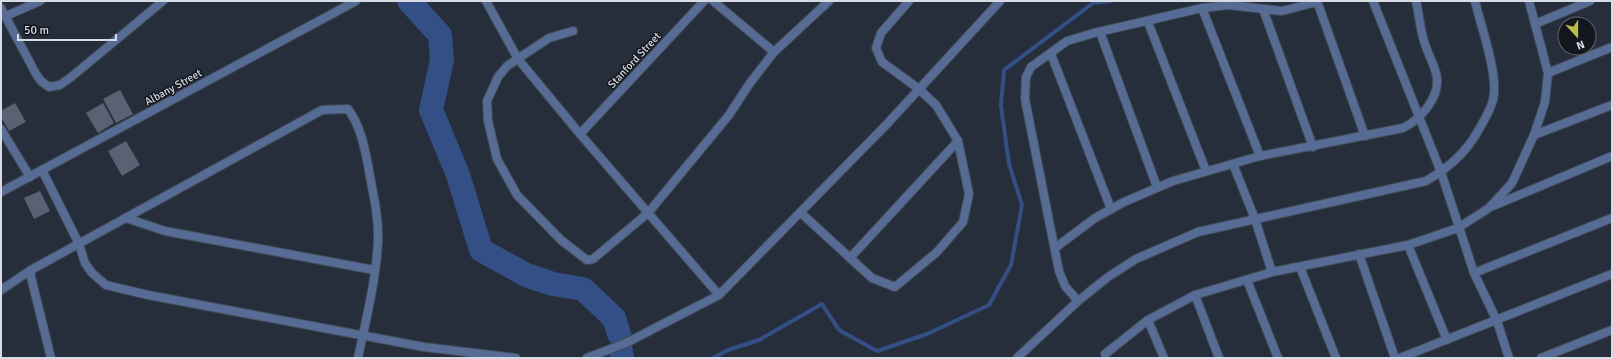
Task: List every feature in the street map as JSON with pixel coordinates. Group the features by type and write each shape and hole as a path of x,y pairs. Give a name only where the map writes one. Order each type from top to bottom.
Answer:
{"street":[{"path":"6,16 40,1"},
{"path":"1,8 36,74 41,81 49,87 60,85 70,78 163,1"},
{"name":"Albany Street","path":"1,192 356,1"},
{"path":"486,1 518,59 580,134 719,295"},
{"name":"Stanford Street","path":"580,134 704,1"},
{"path":"713,1 774,52"},
{"path":"573,31 549,38 507,66 498,76 487,101 488,121 498,159 517,195 561,240 587,260 593,260 648,213 730,115 750,83 774,52 829,1"},
{"path":"801,213 872,278 895,287 937,252 963,222 969,194 958,141 936,105 919,89 882,62 876,48 881,33 909,1"},
{"path":"587,358 626,343 719,295 801,213 1000,1"},
{"path":"1078,301 1065,286 1059,271 1025,99 1026,77 1031,67 1067,41 1202,8 1229,5 1282,11 1316,1 1365,136"},
{"path":"1373,1 1441,172 1474,274 1497,321 1508,358"},
{"path":"1055,248 1080,228 1111,209 1157,187 1260,156 1403,128 1419,118 1429,105 1435,90 1436,74 1424,39 1416,1"},
{"path":"1017,358 1078,301 1108,277 1136,259 1198,232 1426,181 1441,172 1457,159 1471,144 1488,114 1493,99 1492,67 1475,1"},
{"path":"1489,208 1512,183 1534,135 1545,102 1548,73 1529,1"},
{"path":"1535,24 1590,1"},
{"path":"1202,8 1260,156"},
{"path":"1263,9 1313,146"},
{"path":"1148,22 1206,171"},
{"path":"1100,32 1157,187"},
{"path":"1548,73 1612,47"},
{"path":"1051,54 1111,209"},
{"path":"1534,135 1612,105"},
{"path":"1,290 31,270 322,110 348,108 356,120 366,159 377,215 378,240 358,358"},
{"path":"1,130 30,177"},
{"path":"850,258 958,141"},
{"path":"1104,357 1148,320 1196,295 1272,272 1408,245 1458,228 1489,208 1612,156"},
{"path":"1233,164 1272,272"},
{"path":"42,170 79,244 85,263 92,273 106,285 148,295 363,334 424,347 516,358"},
{"path":"126,218 165,231 374,270"},
{"path":"1474,274 1612,218"},
{"path":"1408,245 1447,340"},
{"path":"1359,254 1395,358"},
{"path":"1300,266 1336,358"},
{"path":"31,270 31,278 51,358"},
{"path":"1400,358 1497,321 1612,274"},
{"path":"1247,280 1278,358"},
{"path":"1196,295 1219,358"},
{"path":"1148,320 1164,358"},
{"path":"1541,358 1612,330"}],"building":[{"path":"120,90 133,114 116,123 103,99"},
{"path":"15,103 26,122 9,131 1,117 1,111"},
{"path":"103,103 114,123 98,133 86,113"},
{"path":"126,141 140,165 122,176 108,151"},
{"path":"40,191 50,211 34,219 24,198"}],"waterway":[{"path":"409,1 440,35 442,60 431,110 458,175 481,250 526,275 553,284 583,289 614,318 619,334"},
{"path":"713,358 728,350 759,340 822,304 839,330 877,351 927,334 989,305 1011,265 1022,205 1009,164 1001,106 1004,70 1093,3 1111,1"},
{"path":"621,351 622,358"}]}
